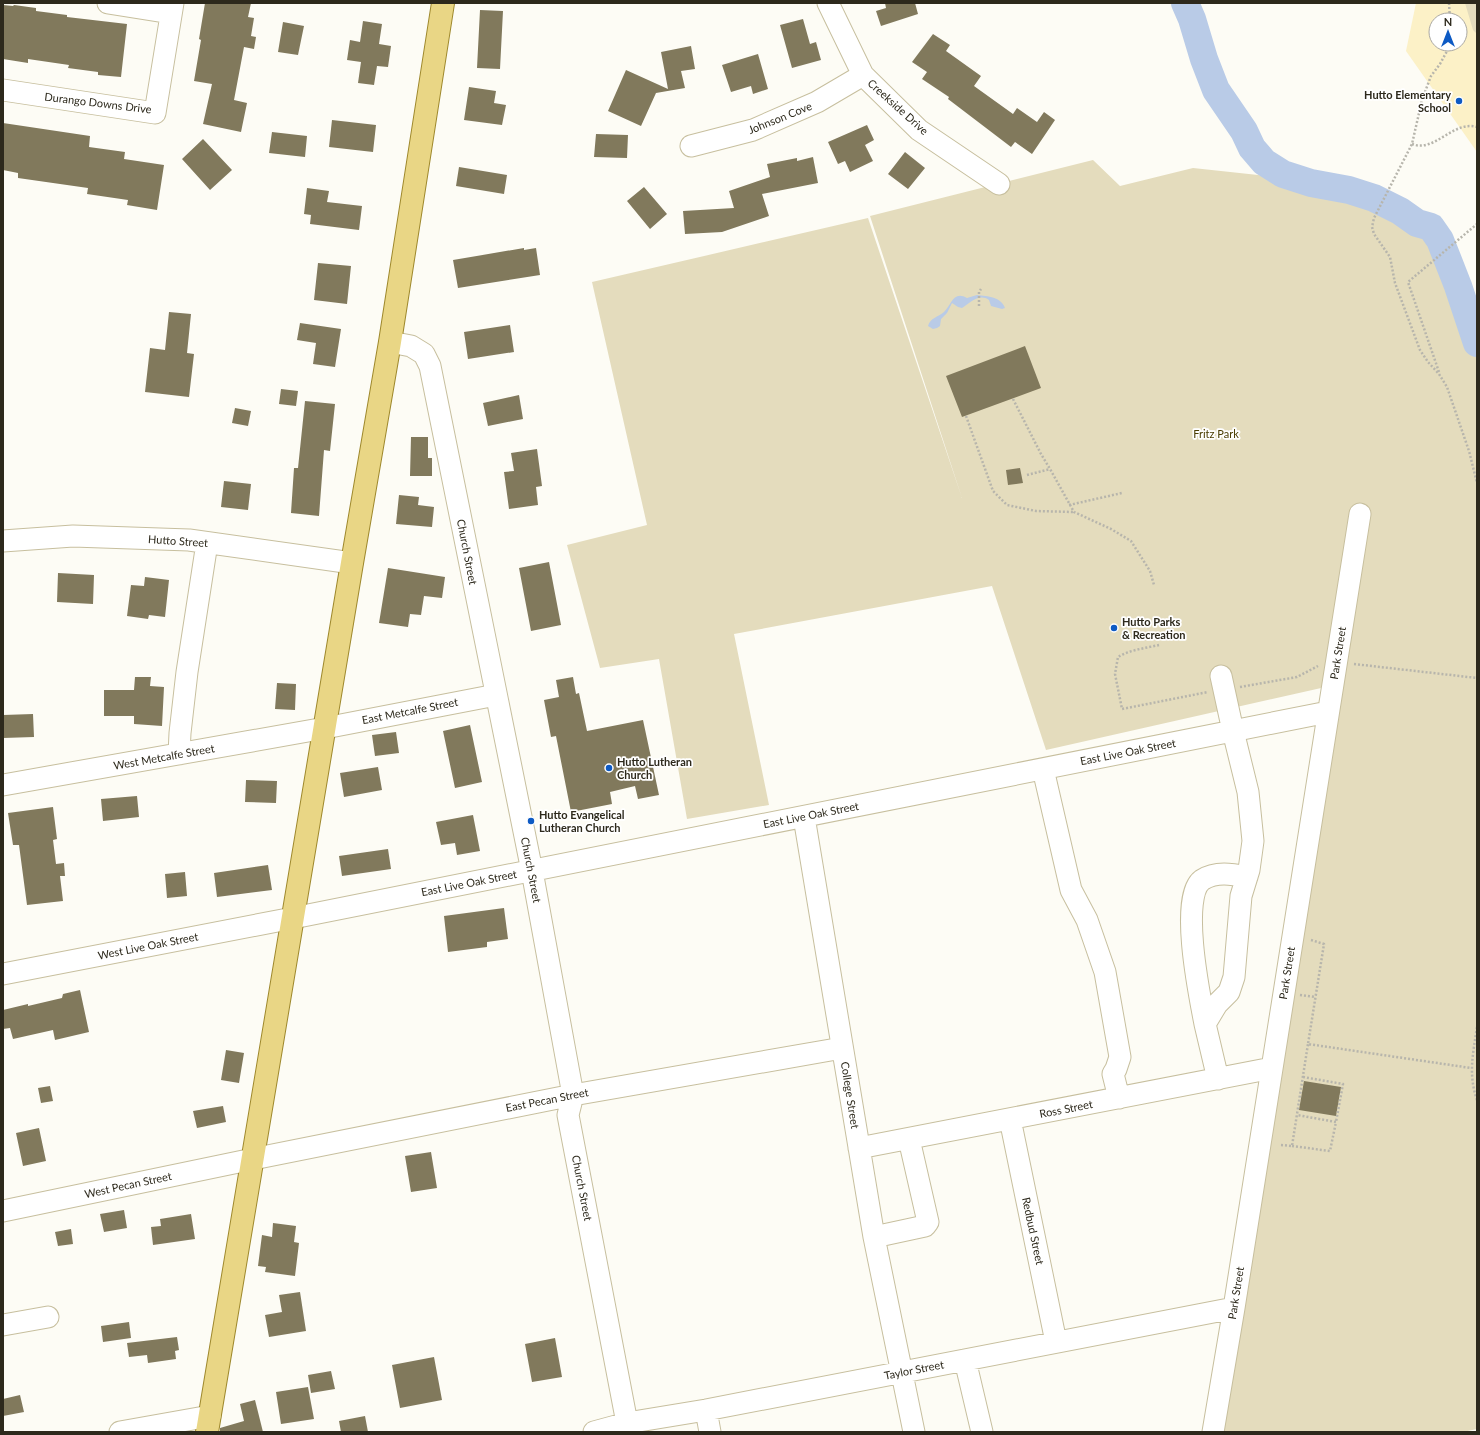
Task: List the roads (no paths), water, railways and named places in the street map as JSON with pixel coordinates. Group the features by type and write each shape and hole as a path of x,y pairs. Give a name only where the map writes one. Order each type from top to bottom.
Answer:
{"main road":[{"path":"209,1424 390,342 443,3"}],"street":[{"path":"108,3 172,8"},
{"name":"Creekside Drive","path":"828,3 863,75 919,130 999,184"},
{"name":"Durango Downs Drive","path":"3,90 155,113 172,8"},
{"name":"Johnson Cove","path":"690,146 753,130 818,102 863,75"},
{"name":"Church Street","path":"390,342 411,346 424,354 430,366 532,871 573,1094 568,1115 627,1423"},
{"name":"Park Street","path":"1213,1432 1360,514"},
{"name":"Hutto Street","path":"3,541 73,536 189,540 352,563"},
{"path":"179,754 187,672 207,543"},
{"path":"1205,1024 1217,1004 1230,992 1234,977 1241,896 1247,877 1253,841 1248,792 1223,682"},
{"name":"East Metcalfe Street","path":"325,728 496,695"},
{"name":"East Live Oak Street","path":"293,918 1328,712"},
{"name":"West Metcalfe Street","path":"3,785 325,728"},
{"path":"1043,769 1071,890 1087,920 1105,972 1120,1057 1116,1070 1113,1074 1119,1098"},
{"name":"College Street","path":"804,816 874,1236 914,1432"},
{"path":"1218,1079 1205,1024 1193,958 1193,895 1201,881 1213,875 1228,874 1247,877"},
{"name":"West Live Oak Street","path":"3,974 293,918"},
{"name":"East Pecan Street","path":"253,1159 573,1094 842,1048"},
{"name":"Ross Street","path":"859,1148 1272,1068"},
{"name":"Redbud Street","path":"1010,1119 1056,1342"},
{"path":"874,1236 925,1226 928,1222 909,1139"},
{"name":"West Pecan Street","path":"3,1211 253,1159"},
{"name":"Taylor Street","path":"594,1432 627,1423 706,1410 1234,1308"},
{"path":"3,1325 48,1317"},
{"path":"965,1360 982,1432"},
{"path":"706,1410 710,1432"},
{"path":"120,1432 209,1424"}],"water":[{"path":"977,295 997,299 1005,308 1002,309 991,306 989,300 985,298 978,298 962,308 952,303 947,313 941,319 940,326 933,329 928,326 932,319 944,312 955,297 962,296 967,298"}],"waterway":[{"path":"1185,3 1192,19 1204,59 1216,90 1244,131 1252,148 1264,162 1283,174 1311,183 1349,190 1374,198 1400,211 1417,223 1431,227 1440,240 1458,286 1477,343"}],"place":[{"name":"Hutto Elementary School","path":"1459,101"},
{"name":"Hutto Parks & Recreation","path":"1114,628"},
{"name":"Hutto Lutheran Church","path":"609,768"},
{"name":"Hutto Evangelical Lutheran Church","path":"531,821"}],"park label":[{"name":"Fritz Park","path":"1216,434"}]}
